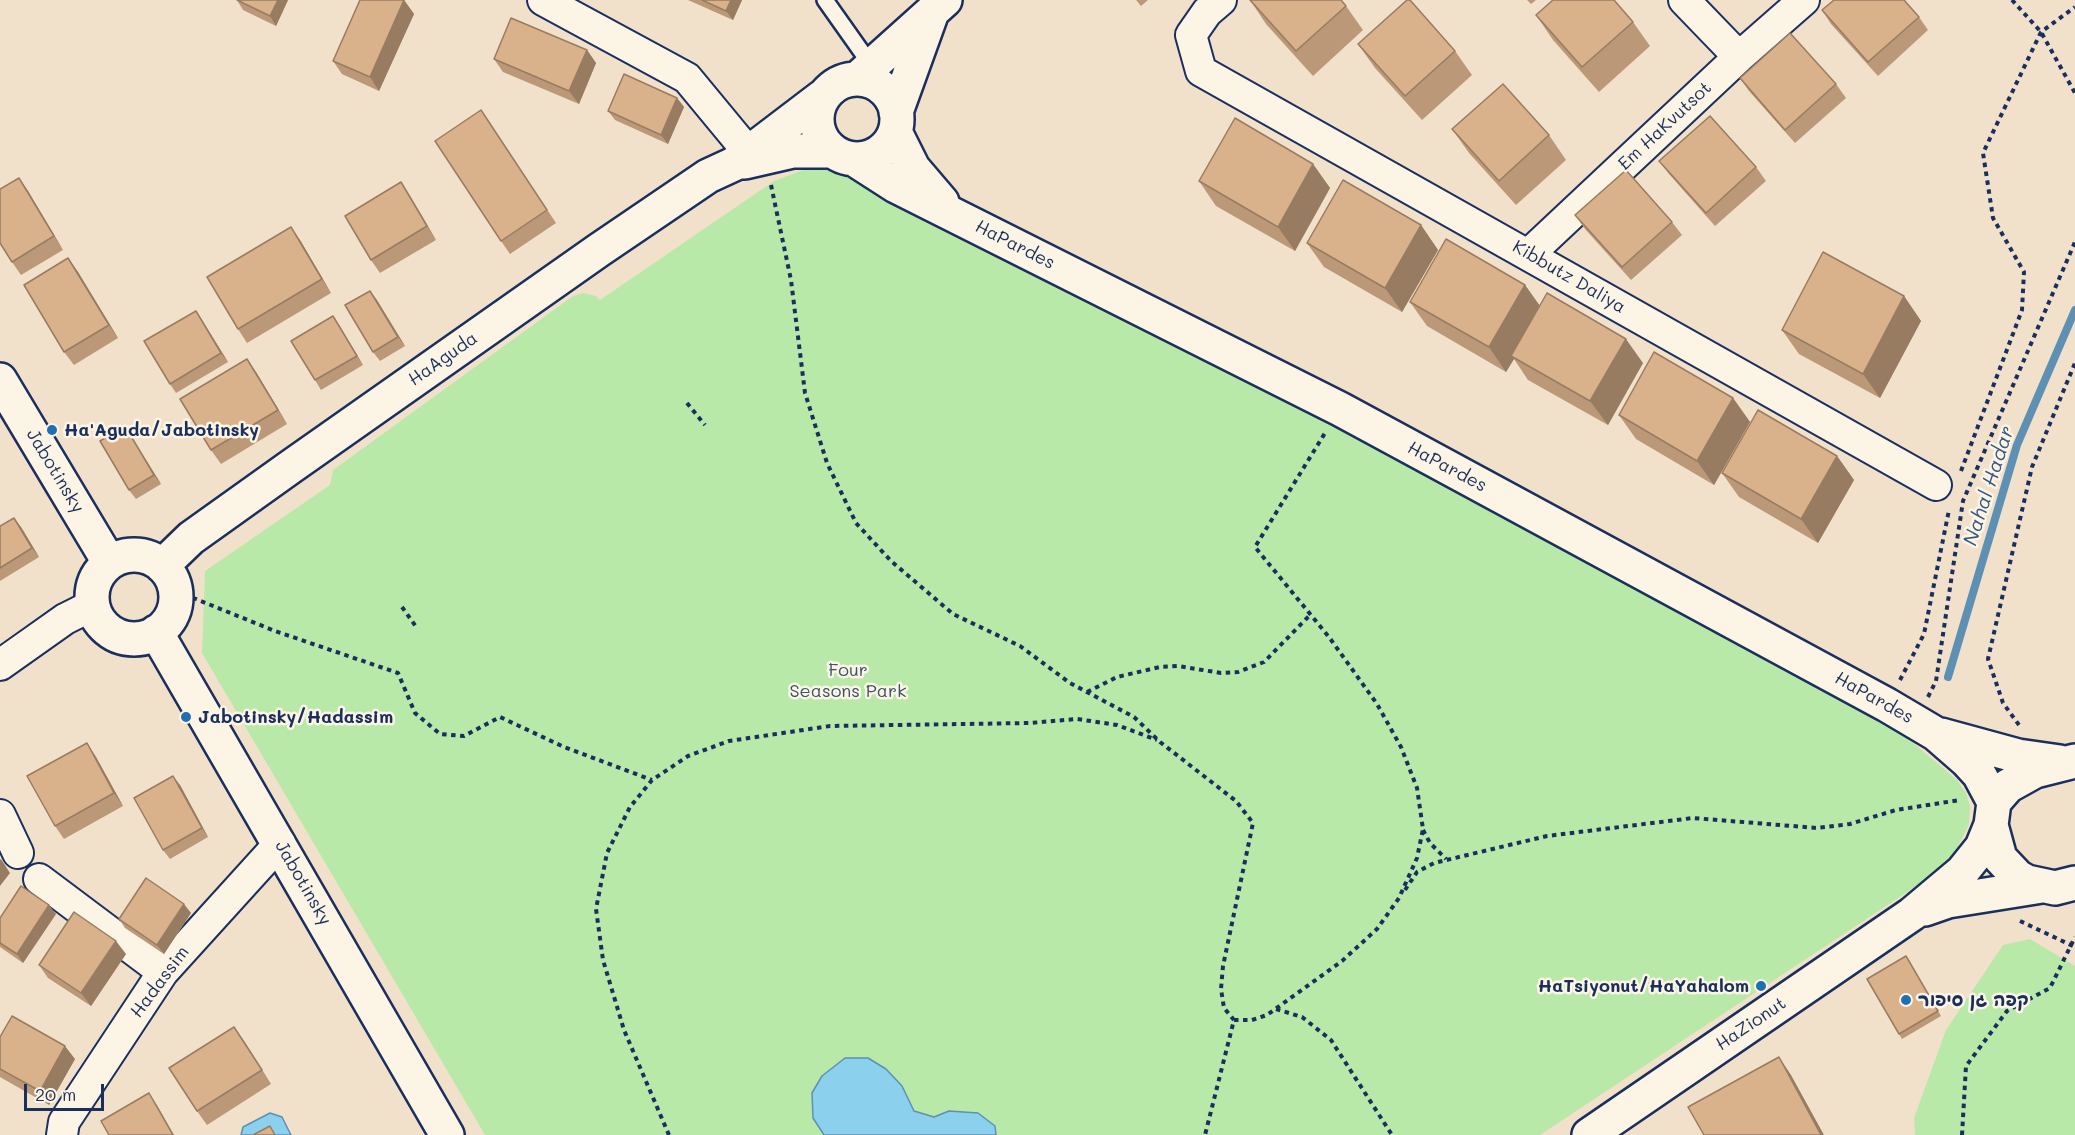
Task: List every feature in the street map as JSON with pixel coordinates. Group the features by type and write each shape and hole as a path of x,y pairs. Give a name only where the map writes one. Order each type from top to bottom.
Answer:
{"street":[{"path":"543,0 687,78 744,159"},
{"name":"Kibbutz Daliya","path":"1221,0 1207,12 1191,35 1202,71 1948,488"},
{"path":"1684,0 1739,57"},
{"name":"Em HaKvutsot","path":"1529,254 1739,57 1804,0"},
{"path":"938,7 896,122 882,151 869,158 843,155 825,144 817,126 816,117 822,97 837,84 864,72 938,7"},
{"path":"864,72 882,88 894,103 896,122"},
{"name":"HaAguda","path":"169,578 191,538 502,317 708,176 744,159 822,97"},
{"name":"HaPardes","path":"896,122 913,168 951,213"},
{"name":"HaAguda","path":"744,159 793,151 843,155"},
{"name":"HaPardes","path":"843,155 896,186 1340,409 1926,728 1979,774 1992,808 1995,848 2009,869 2027,882 2062,889"},
{"name":"Jabotinsky","path":"0,380 109,562"},
{"path":"136,555 151,558 169,578 176,607 169,620 156,632 144,638 118,636 96,620 92,589 98,574 109,562 122,556 136,555"},
{"path":"0,665 64,619 93,605"},
{"name":"Jabotinsky","path":"156,632 447,1135"},
{"name":"HaPardes","path":"1926,728 2018,756 2070,762"},
{"path":"1992,808 2021,778 2070,762"},
{"name":"HaZionut","path":"1589,1135 1912,914 1962,872 1982,847 1992,808"},
{"path":"0,815 18,853"},
{"name":"Hadassim","path":"62,1135 64,1122 163,972 280,843"},
{"path":"39,879 163,972"},
{"name":"HaZionut","path":"1912,914 1948,901 2062,889"}],"lane":[{"path":"825,0 864,72"}],"path":[{"path":"2012,0 2041,32 2075,93"},
{"path":"1887,705 1924,634 1948,488 2022,310 2024,272 1993,218 1983,153 2041,32 2075,7"},
{"path":"744,159 771,185 791,280 805,393 827,463 856,523 891,561 953,614 1020,646 1087,692 1134,717 1160,742 1236,801 1253,823 1223,966 1221,989 1224,1008 1234,1020"},
{"path":"1926,728 1936,681 1963,501 2075,242"},
{"path":"2019,726 2003,703 1988,659 2032,467 2075,363"},
{"path":"687,403 705,425"},
{"path":"1340,409 1255,547 1311,614 1377,704 1401,747 1418,788 1423,829 1417,858 1399,898"},
{"path":"169,578 275,631 398,673 415,713 440,734 464,736 500,717 564,747 652,780"},
{"path":"402,607 417,628"},
{"path":"1087,692 1118,678 1160,667 1195,667 1221,673 1246,669 1264,662 1311,614"},
{"path":"669,1135 624,1030 603,960 596,909 607,853 630,807 652,780 688,756 729,741 830,726 1030,723 1077,719 1117,725 1160,742"},
{"path":"1234,1020 1252,1020 1275,1009 1342,961 1377,929 1418,872 1447,859 1547,836 1693,819 1817,828 1850,824 1896,810 1992,808"},
{"path":"1423,829 1430,843 1447,859"},
{"path":"2016,920 2073,945"},
{"path":"1962,1135 1966,1066 2007,1011 2050,988 2075,937"},
{"path":"1275,1009 1302,1017 1331,1040 1392,1135"},
{"path":"1205,1135 1234,1020"}],"green space":[{"name":"Four Seasons Park","path":"840,162 872,176 1885,719 1957,780 1966,793 1970,806 1969,824 1958,847 1942,869 1540,1135 485,1135 202,653 205,571 330,485 333,470 573,296 583,293 596,296 600,300 774,181 819,164"},
{"path":"2030,939 2075,966 2075,1135 1915,1135 1914,1118 1946,1030 2003,945"}],"water":[{"path":"845,1058 868,1058 886,1069 902,1086 914,1111 934,1117 949,1111 978,1113 995,1126 996,1135 824,1135 813,1118 812,1093 822,1076"},
{"path":"270,1113 282,1117 291,1135 241,1135 243,1127"}],"building":[{"path":"237,0 278,0 270,16"},
{"path":"360,0 404,0 370,77 333,61"},
{"path":"702,0 731,0 726,11"},
{"path":"1250,0 1341,0 1346,6 1296,51"},
{"path":"1407,0 1410,0 1455,51 1405,96 1358,44"},
{"path":"1553,0 1614,0 1633,22 1582,67 1536,15"},
{"path":"1834,0 1904,0 1919,17 1868,62 1822,10"},
{"path":"511,18 587,50 569,91 494,59"},
{"path":"1790,33 1836,84 1785,130 1740,78"},
{"path":"624,74 677,98 661,135 608,111"},
{"path":"1503,84 1549,135 1499,181 1452,129"},
{"path":"481,110 547,210 501,241 435,141"},
{"path":"1710,116 1756,167 1706,213 1659,161"},
{"path":"1235,118 1313,164 1278,227 1199,181"},
{"path":"1626,170 1672,222 1622,267 1575,215"},
{"path":"19,178 54,236 12,262 0,243 0,189"},
{"path":"1343,180 1421,225 1385,288 1307,243"},
{"path":"401,182 427,226 371,260 345,216"},
{"path":"291,227 322,279 238,329 207,277"},
{"path":"1446,239 1525,285 1489,347 1410,302"},
{"path":"1823,252 1904,296 1863,374 1782,330"},
{"path":"68,258 109,325 64,352 24,285"},
{"path":"370,291 398,337 373,352 345,305"},
{"path":"1547,293 1626,339 1590,401 1511,356"},
{"path":"196,311 221,353 170,384 144,341"},
{"path":"333,316 357,356 315,380 291,341"},
{"path":"1654,352 1733,398 1697,461 1619,415"},
{"path":"247,359 278,410 211,450 180,399"},
{"path":"1758,410 1837,456 1801,519 1722,473"},
{"path":"125,426 154,475 129,490 100,441"},
{"path":"14,518 32,548 0,568 0,526"},
{"path":"87,743 114,793 55,826 27,776"},
{"path":"173,776 202,828 163,850 134,798"},
{"path":"146,878 184,904 157,945 119,919"},
{"path":"21,886 49,905 17,954 0,943 0,918"},
{"path":"74,912 116,941 81,993 39,965"},
{"name":"קפה גן סיפור","path":"1906,956 1938,1011 1899,1034 1867,979"},
{"path":"12,1016 65,1046 40,1091 0,1069 0,1037"},
{"path":"234,1027 262,1070 197,1111 169,1068"},
{"path":"1779,1057 1821,1135 1704,1135 1688,1107"},
{"path":"149,1093 173,1135 109,1135 101,1121"},
{"path":"270,1126 275,1135 253,1135"}],"waterway":[{"name":"Nahal Hadar","path":"1948,677 2017,445 2075,310"}],"place":[{"name":"Ha'Aguda/Jabotinsky","path":"52,430"},
{"name":"Jabotinsky/Hadassim","path":"186,717"},
{"name":"HaTsiyonut/HaYahalom","path":"1761,986"},
{"name":"קפה גן סיפור","path":"1906,1000"}]}
